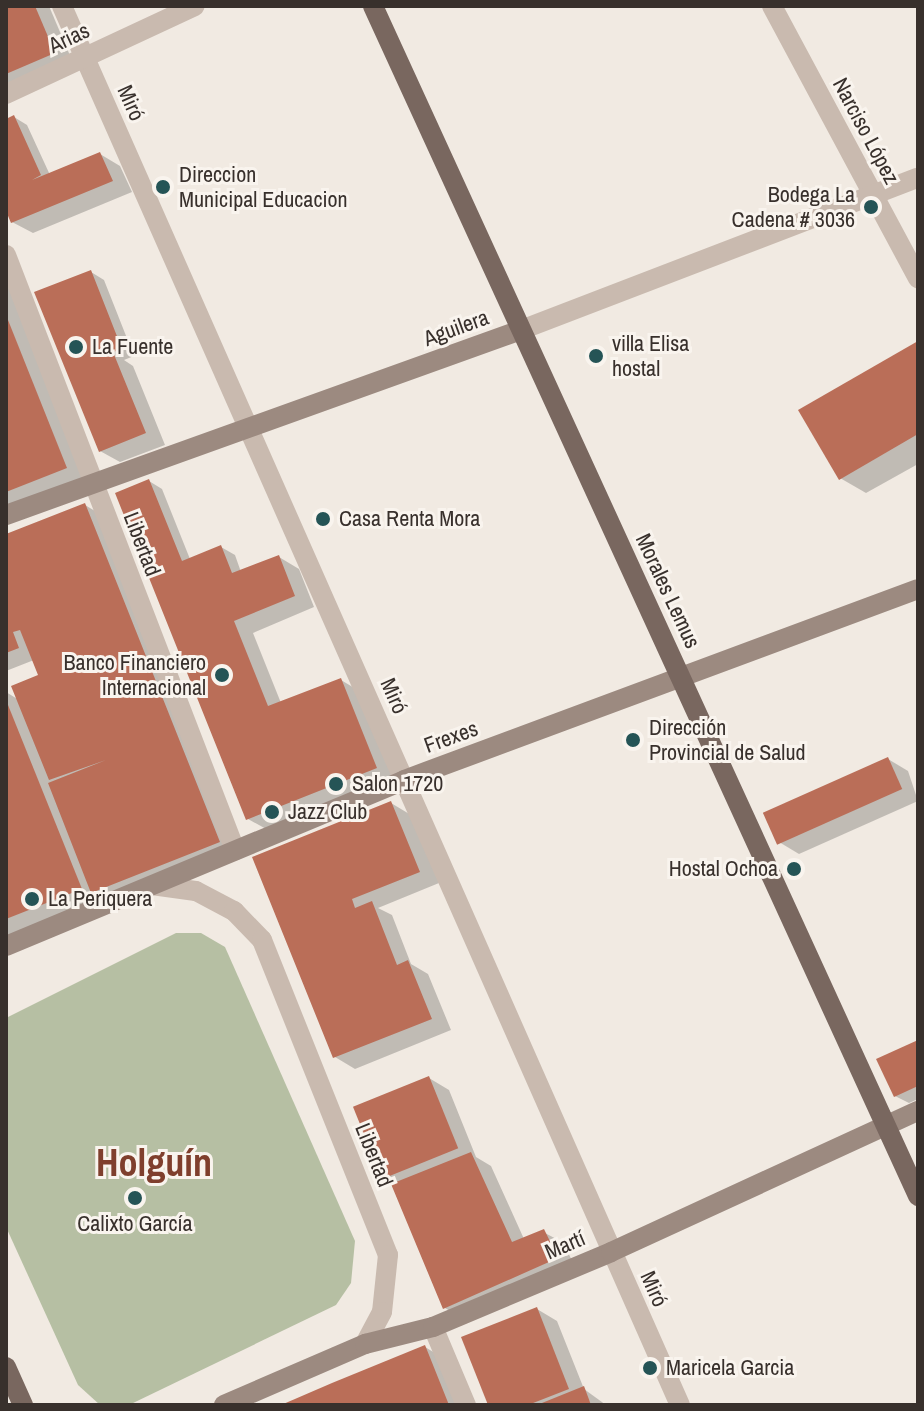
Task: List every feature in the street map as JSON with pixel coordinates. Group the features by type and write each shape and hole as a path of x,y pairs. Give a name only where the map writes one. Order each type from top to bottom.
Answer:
{"main road":[{"name":"Morales Lemus","path":"373,6 918,1196"},
{"name":"Aguilera","path":"6,515 521,330"},
{"name":"Frexes","path":"6,946 404,780 683,680 918,589"},
{"name":"Martí","path":"224,1405 365,1344 433,1327 611,1252 918,1111"},
{"path":"6,1367 23,1400"}],"street":[{"name":"Miró","path":"62,6 680,1405"},
{"name":"Arias","path":"6,94 195,6"},
{"name":"Narciso López","path":"772,6 918,278"},
{"name":"Aguilera","path":"521,330 918,178"},
{"name":"Libertad","path":"6,255 235,850"},
{"name":"Libertad","path":"152,885 196,891 234,911 262,940 388,1255 382,1312 365,1344"},
{"path":"433,1327 466,1405"}],"green space":[{"path":"176,933 201,933 225,947 355,1241 351,1283 336,1305 131,1404 100,1405 78,1385 6,1227 6,1018"}],"building":[{"path":"6,6 35,6 55,53 6,74"},
{"path":"14,115 41,175 32,180 100,152 113,181 11,223 6,211 6,119"},
{"path":"91,270 122,349 113,352 146,433 99,452 34,292"},
{"path":"6,315 67,468 6,492"},
{"path":"918,341 918,434 839,480 798,410"},
{"path":"149,479 182,561 221,545 232,573 279,555 295,596 234,621 268,706 341,678 377,768 246,820 115,493"},
{"path":"85,503 220,842 91,893 48,783 106,760 49,780 11,686 38,675 20,630 13,632 19,648 6,653 6,534"},
{"path":"6,700 82,889 6,919"},
{"path":"888,757 902,789 777,845 763,813"},
{"path":"391,801 420,872 352,899 355,908 372,901 397,965 408,960 432,1019 333,1058 252,857"},
{"path":"918,1040 918,1086 894,1097 876,1059"},
{"path":"429,1076 458,1148 382,1179 353,1107"},
{"path":"471,1152 512,1242 544,1229 558,1258 443,1309 391,1184"},
{"path":"537,1307 569,1389 528,1405 488,1405 461,1337"},
{"path":"425,1345 449,1405 281,1405 332,1383"},
{"path":"584,1386 591,1405 537,1405"}],"place":[{"name":"Direccion Municipal Educacion","path":"163,187"},
{"name":"Bodega La Cadena # 3036","path":"871,207"},
{"name":"La Fuente","path":"76,347"},
{"name":"villa Elisa hostal","path":"596,356"},
{"name":"Casa Renta Mora","path":"323,519"},
{"name":"Banco Financiero Internacional","path":"222,675"},
{"name":"Dirección Provincial de Salud","path":"633,740"},
{"name":"Salon 1720","path":"336,784"},
{"name":"Jazz Club","path":"272,812"},
{"name":"Hostal Ochoa","path":"794,869"},
{"name":"La Periquera","path":"32,899"},
{"name":"Calixto García","path":"135,1198"},
{"name":"Maricela Garcia","path":"650,1368"}],"district":[{"name":"Holguín","path":"154,1163"}]}
